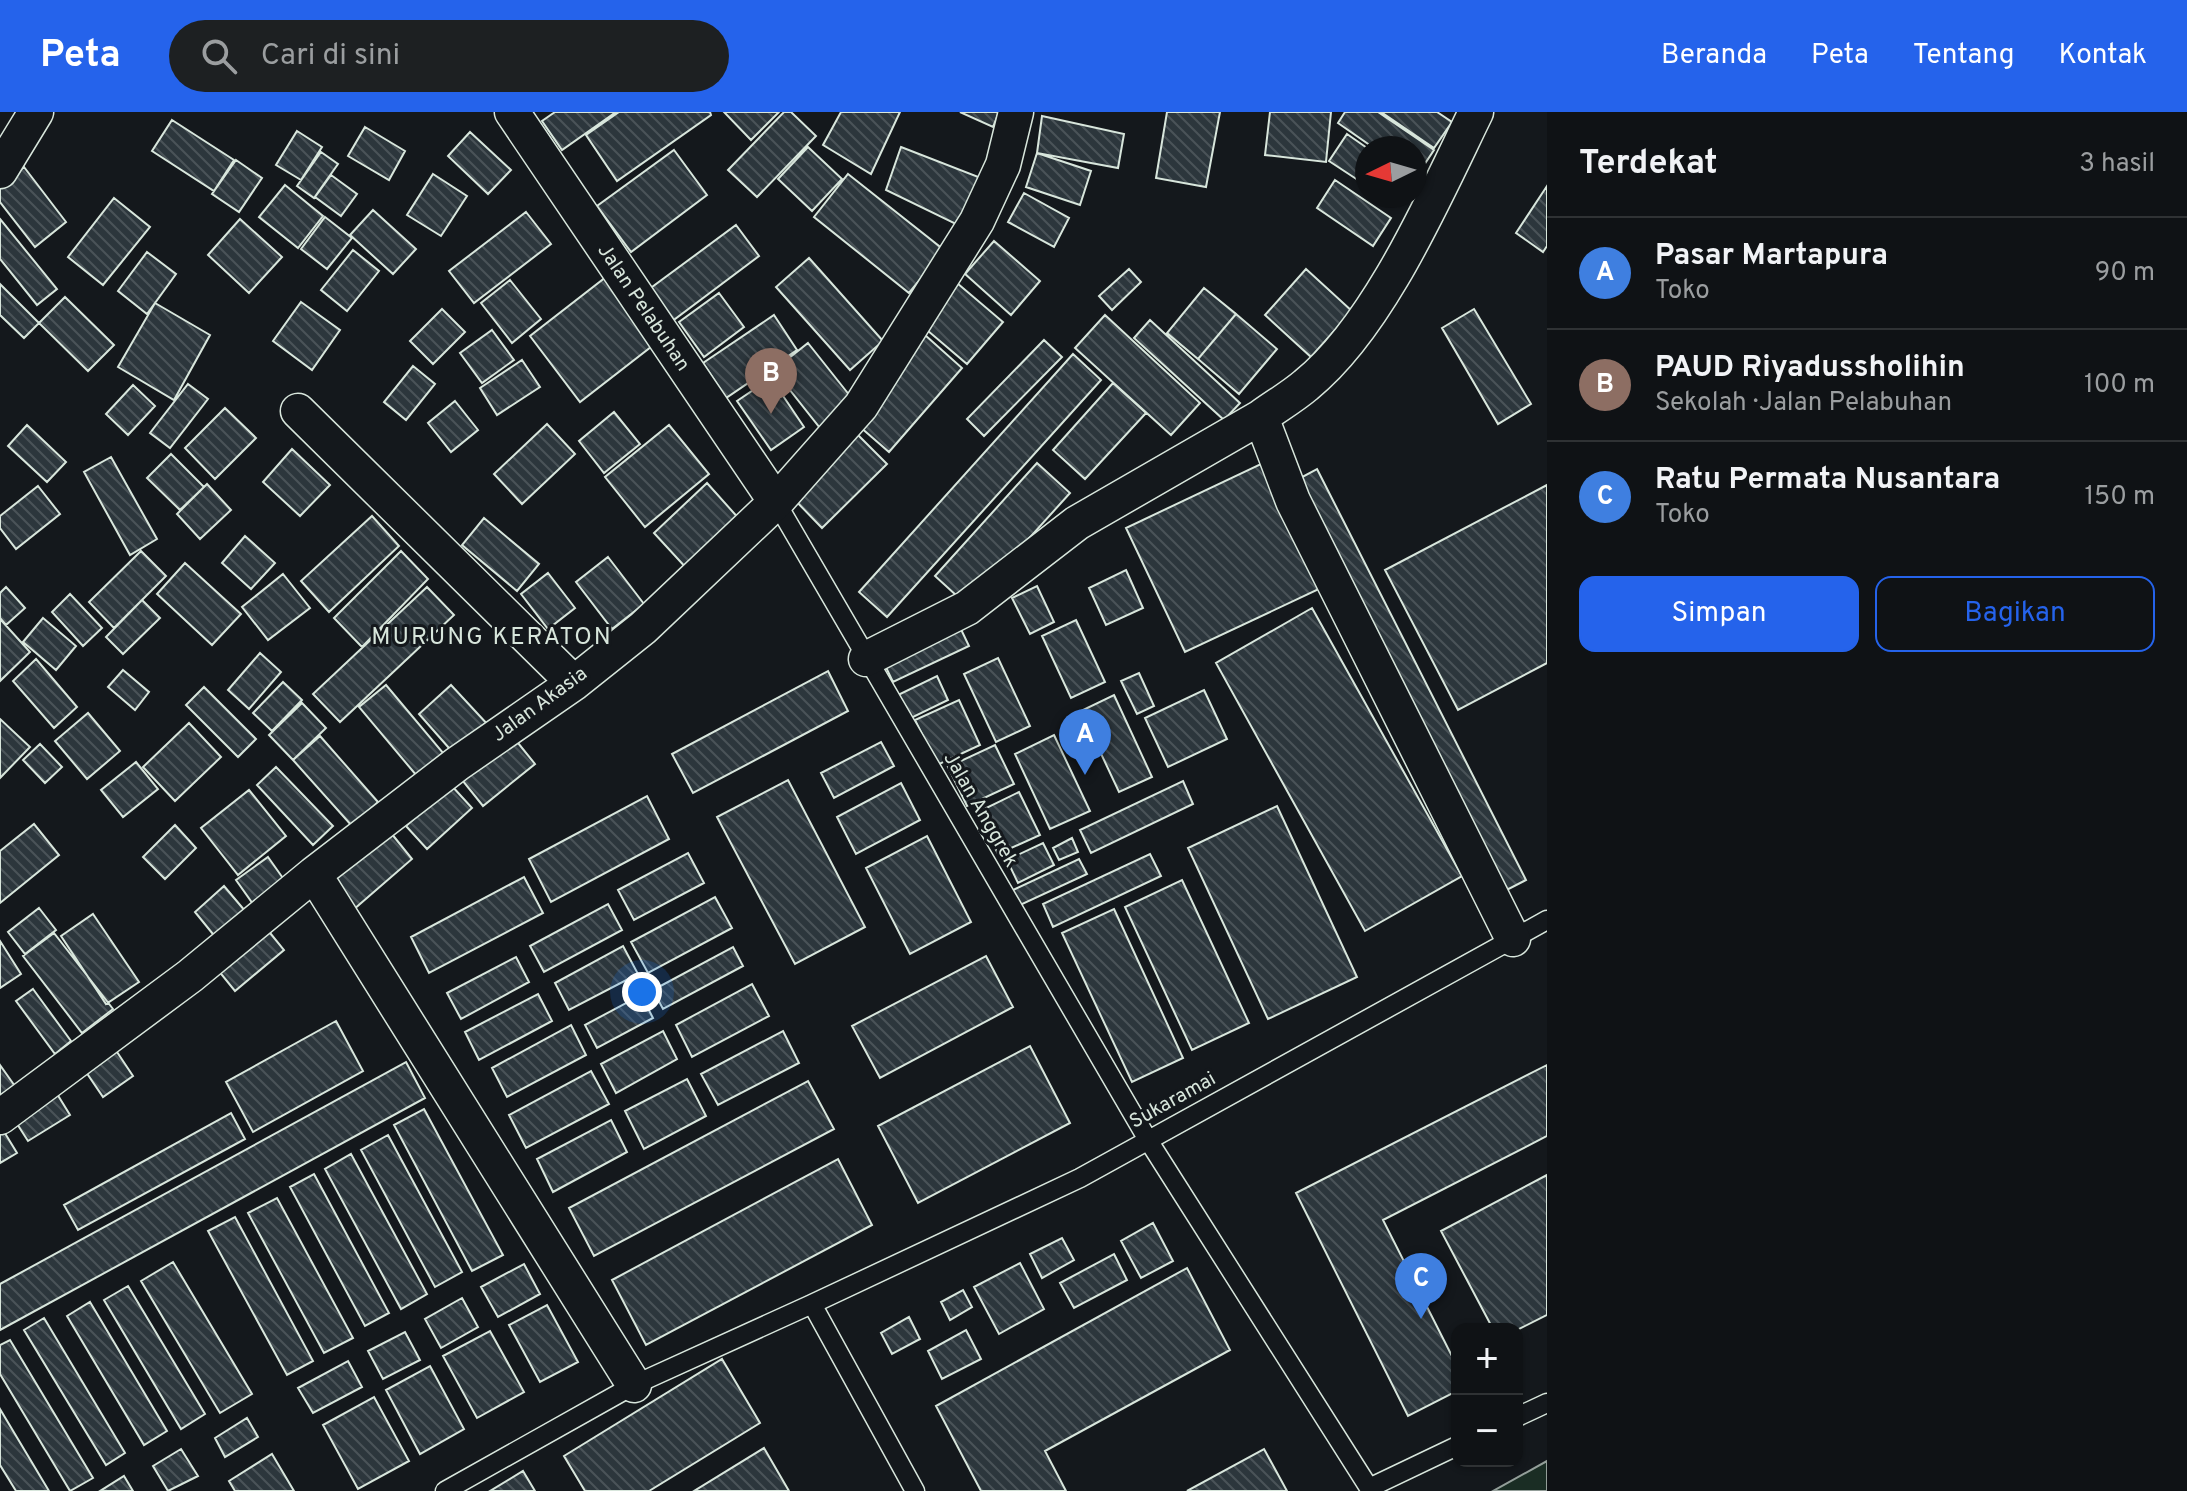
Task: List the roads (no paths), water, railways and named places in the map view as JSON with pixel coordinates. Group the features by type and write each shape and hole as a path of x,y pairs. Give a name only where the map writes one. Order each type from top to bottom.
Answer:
{"street":[{"path":"0,171 36,112"},
{"name":"Jalan Pelabuhan","path":"512,112 776,502"},
{"name":"Jalan Akasia","path":"0,1117 190,976 314,874 457,764 574,683 643,628 776,502 861,406 977,221 1003,165 1016,112"},
{"path":"866,659 967,608 1077,523 1261,417 1308,384 1357,329 1403,259 1476,112"},
{"path":"298,411 574,683"},
{"path":"1261,417 1293,501 1513,939"},
{"path":"314,874 634,1385"}],"lane":[{"name":"Jalan Anggrek","path":"776,502 1148,1140 1370,1489"},
{"name":"Sukaramai","path":"445,1491 634,1385 1080,1178 1547,920"},
{"path":"812,1304 915,1491"},
{"path":"1523,1414 1547,1403"},
{"path":"1370,1489 1451,1449"}],"place":[{"name":"PAUD Riyadussholihin","path":"771,414"},
{"name":"Pasar Martapura","path":"1085,775"},
{"name":"Ratu Permata Nusantara","path":"1421,1319"}],"district":[{"name":"MURUNG KERATON","path":"492,638"}]}
